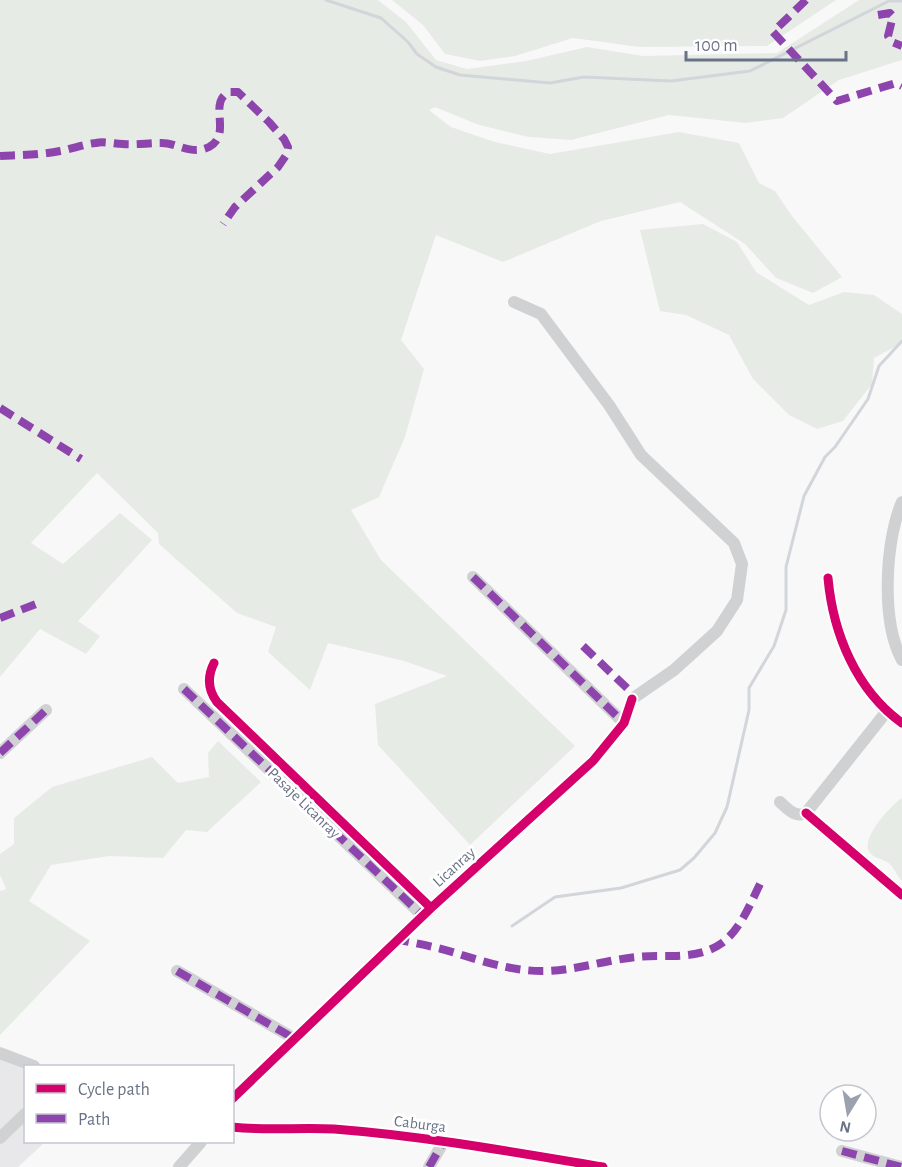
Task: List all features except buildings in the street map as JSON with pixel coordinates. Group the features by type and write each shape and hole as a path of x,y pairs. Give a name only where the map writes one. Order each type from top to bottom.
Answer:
{"street":[{"name":"Licanray","path":"234,1097 427,912 593,761 624,723 632,699 674,670 717,631 737,600 742,564 734,543 641,454 609,405 541,314 513,302"},
{"path":"902,502 891,541 888,570 891,618 902,660"},
{"path":"902,523 895,574 897,611 902,640"},
{"path":"473,577 624,723"},
{"path":"828,578 832,609 850,659 866,687 887,711 902,723"},
{"path":"214,663 209,682 217,702 427,912"},
{"name":"Pasaje Licanray","path":"184,689 427,912"},
{"path":"0,753 46,710"},
{"path":"780,802 795,814 806,813 887,711"},
{"path":"806,813 902,895"},
{"path":"177,971 295,1039"},
{"path":"0,1053 31,1065"},
{"path":"0,1138 24,1115"},
{"name":"Caburga","path":"234,1127 260,1130 333,1129 444,1142 603,1167"},
{"path":"429,1167 444,1142"},
{"path":"179,1167 200,1143"},
{"path":"842,1151 901,1167"},
{"path":"523,1167 530,1155"}],"shaded area":[{"path":"0,0 378,0 406,22 436,60 467,69 526,61 587,47 643,56 777,53 859,0 902,0 902,60 839,80 783,118 746,123 669,115 571,140 529,137 479,125 435,107 429,110 451,127 495,142 550,154 679,132 739,143 759,183 775,191 792,216 842,277 813,293 776,278 745,244 680,202 601,221 503,262 436,235 401,340 424,369 405,437 379,497 351,510 381,560 575,746 470,845 378,745 375,704 447,676 404,661 328,643 310,690 268,652 276,627 237,613 159,544 158,533 97,473 31,543 63,564 120,513 152,540 78,621 100,636 86,654 40,629 0,677"},
{"path":"392,0 836,0 767,46 639,47 573,38 515,56 480,61 445,54 423,25"},
{"path":"703,224 737,242 756,272 809,305 844,292 874,295 902,314 902,343 874,358 872,384 843,421 817,429 789,415 753,379 729,335 686,315 660,311 640,230"},
{"path":"218,741 261,782 207,832 186,830 163,858 109,856 51,865 29,901 90,941 0,1035 0,891 6,889 0,875 0,854 14,844 14,818 52,787 152,757 178,783 209,777 208,753"},
{"path":"902,798 902,881 889,864 871,854 868,843 879,821"},
{"path":"0,1057 24,1069 24,1143 44,1143 18,1167 0,1167"}],"waterway":[{"path":"326,0 381,18 408,42 417,54 436,67 460,75 550,83 584,77 671,81 750,71 889,1 902,1"},
{"path":"512,926 555,897 621,888 680,870 694,858 715,833 727,807 749,710 749,688 774,646 786,610 786,567 804,496 825,457 835,447 868,399 879,366 902,341"}],"marked path":[{"path":"806,0 773,32 837,101 896,83 902,86"},
{"path":"878,15 890,13 893,16 888,36 892,42 902,46"},
{"path":"0,156 45,153 102,142 166,143 190,149 202,149 216,141 219,134 219,111 223,97 229,92 238,92 269,122 288,147 287,154 278,167 235,207 223,224"},
{"path":"0,408 81,459"},
{"path":"473,577 624,723"},
{"path":"0,618 41,602"},
{"path":"583,646 629,690 632,699"},
{"path":"184,689 423,916"},
{"path":"0,753 46,710"},
{"path":"395,943 399,940 415,943 501,966 532,971 554,971 637,957 692,955 712,949 729,937 745,915 761,882"},
{"path":"177,971 295,1039"},
{"path":"429,1167 444,1141"},
{"path":"842,1151 901,1167"}],"cycle path":[{"path":"828,578 835,619 850,659 872,694 902,723"},
{"path":"214,663 210,673 210,683 217,702 431,908"},
{"path":"234,1097 431,908 593,761 624,723 632,699"},
{"path":"806,813 902,895"},
{"path":"234,1127 368,1132 469,1145 603,1167"}]}
